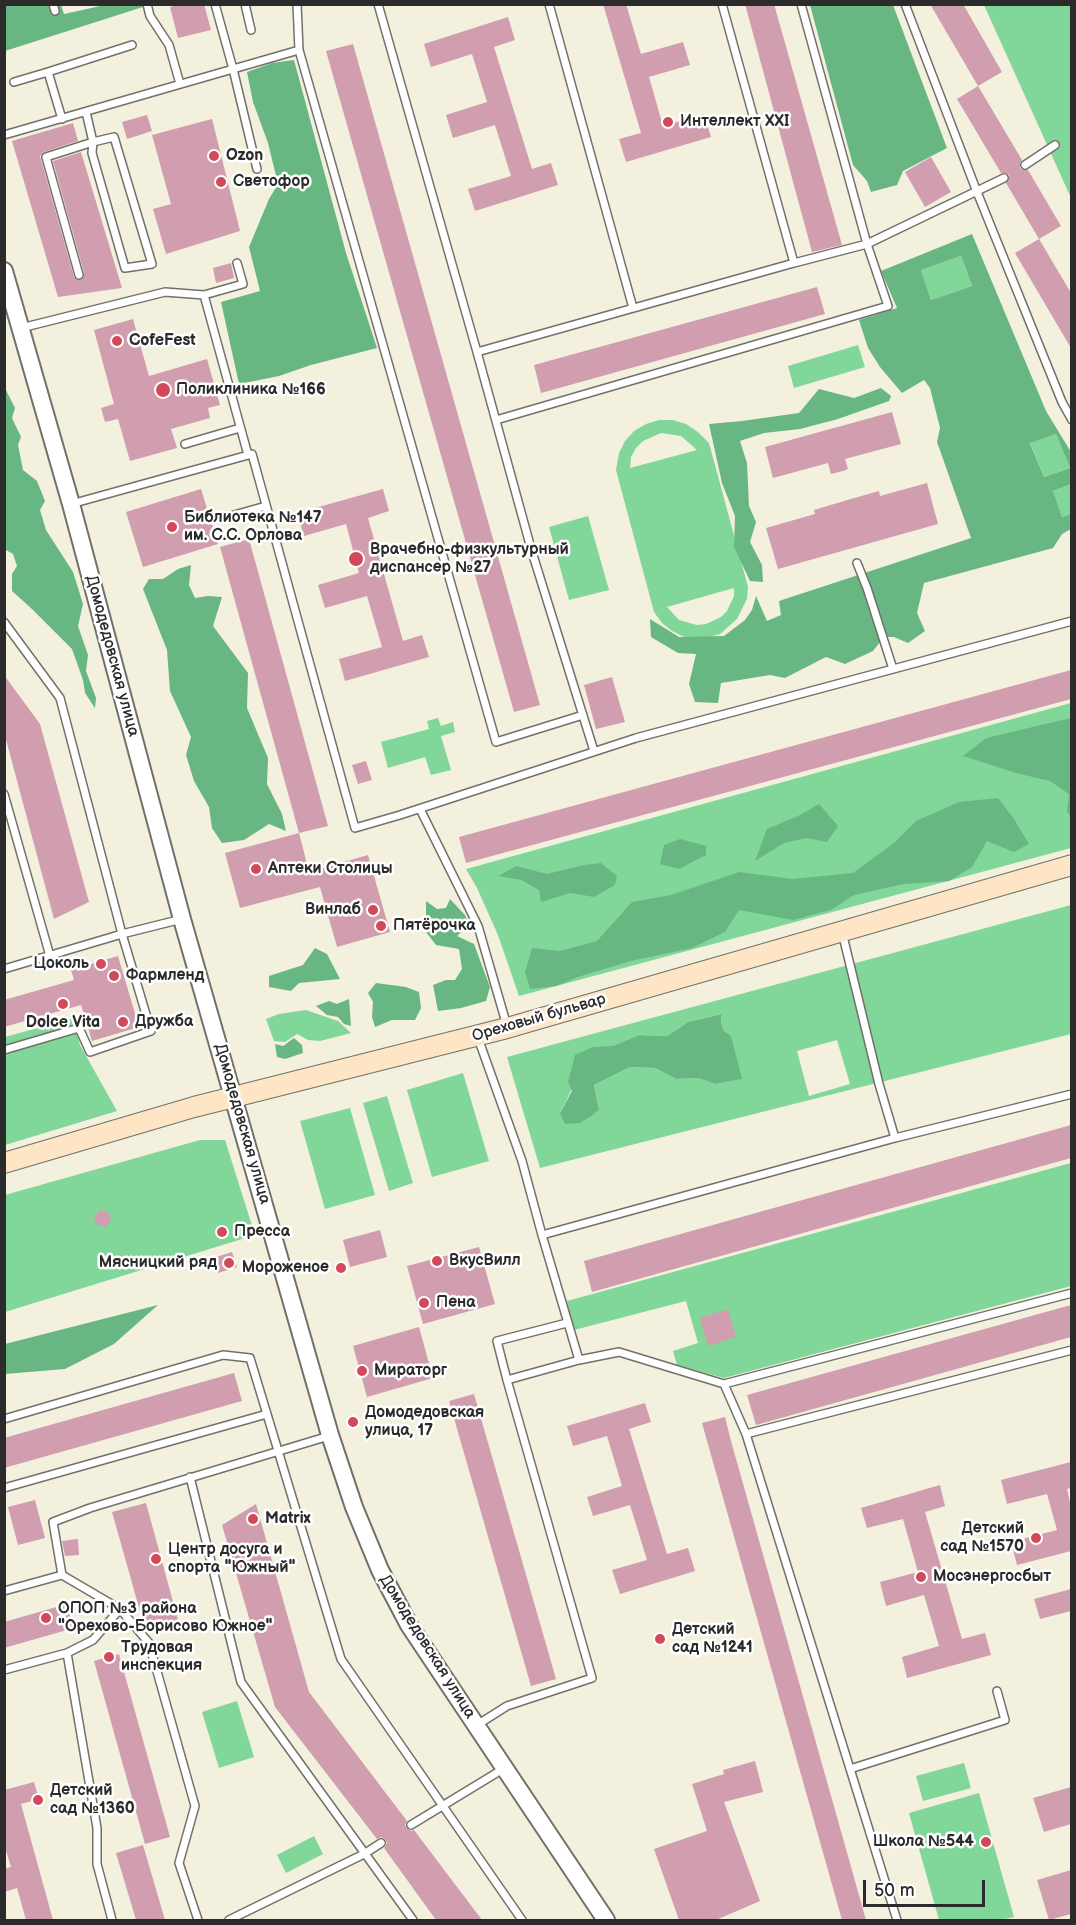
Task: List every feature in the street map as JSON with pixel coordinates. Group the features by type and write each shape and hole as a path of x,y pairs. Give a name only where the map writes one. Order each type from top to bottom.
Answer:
{"main road":[{"name":"Ореховый бульвар","path":"4,1162 233,1097 507,1028 1071,865"}],"street":[{"name":"Домодедовская улица","path":"4,271 10,313 21,328 233,1097 270,1219 330,1435 354,1507 380,1570 410,1626 606,1920"}],"lane":[{"path":"147,4 150,16 169,45 180,84"},
{"path":"215,4 257,169"},
{"path":"244,4 251,30"},
{"path":"297,4 299,50 496,742 583,715"},
{"path":"378,4 532,552 594,752"},
{"path":"549,4 633,308"},
{"path":"722,4 794,263"},
{"path":"496,420 888,306 867,244 801,4"},
{"path":"905,4 977,192 1071,420"},
{"path":"14,82 132,45"},
{"path":"4,135 299,50"},
{"path":"48,72 62,118"},
{"path":"79,275 46,157 93,142 114,137 152,264 125,268 92,153 93,142 86,112"},
{"path":"1025,165 1055,145"},
{"path":"477,352 867,244 1004,178"},
{"path":"21,328 165,292 204,295 243,284 237,262"},
{"path":"204,295 248,455"},
{"path":"185,444 240,428"},
{"path":"71,504 252,454 355,828 636,738 757,702 893,669 934,654 1071,621"},
{"path":"227,517 266,506"},
{"path":"857,563 893,669"},
{"path":"4,622 60,698 122,934 151,1031 90,1052 79,1028 4,1050"},
{"path":"4,794 50,956"},
{"path":"420,809 478,926 507,1028"},
{"path":"4,969 122,934 183,919"},
{"path":"842,931 879,1084 895,1138"},
{"path":"477,1036 522,1161 579,1360"},
{"path":"542,1235 895,1138 1071,1094"},
{"path":"507,1380 579,1360 619,1352 724,1384 1071,1293"},
{"path":"475,1726 507,1706 592,1678 497,1341 567,1323"},
{"path":"746,1434 1071,1350"},
{"path":"4,1419 223,1355 249,1358 341,1659 522,1920"},
{"path":"724,1384 746,1434 897,1920"},
{"path":"4,1488 267,1414"},
{"path":"62,1575 53,1522 90,1508 330,1435"},
{"path":"190,1478 240,1682 413,1920"},
{"path":"4,1591 62,1575 120,1609 149,1643 195,1806 179,1863 198,1920"},
{"path":"4,1670 67,1653 93,1640 120,1609"},
{"path":"67,1653 97,1828 97,1864 112,1920"},
{"path":"850,1769 1005,1720 997,1691"},
{"path":"411,1825 505,1768"},
{"path":"229,1920 364,1854 381,1843"}],"green space":[{"path":"5,5 61,5 64,14 105,5 142,5 143,7 5,51"},
{"path":"810,5 893,5 947,148 903,171 897,185 871,192 867,181 853,165"},
{"path":"984,5 1071,5 1071,198"},
{"path":"294,60 346,253 377,348 279,376 239,384 221,302 260,291 249,247 269,199 278,184 268,143 253,102 247,72 272,63"},
{"path":"972,234 1046,411 1071,452 1071,484 1053,491 1062,517 1071,514 1071,529 1062,534 1053,548 924,583 917,613 925,631 908,643 894,637 884,637 873,651 845,664 826,657 785,678 770,675 721,683 718,703 695,702 689,684 696,654 678,653 651,637 650,619 679,637 724,636 745,620 752,610 756,596 767,621 781,615 779,601 971,538 937,442 940,428 930,388 924,380 902,393 880,367 868,348 859,320 897,308 881,271","holes":["961,256 972,286 931,300 921,270","1056,434 1070,468 1044,477 1030,443"]},
{"path":"961,256 972,286 931,300 921,270"},
{"path":"858,345 865,367 794,388 788,366"},
{"path":"5,388 15,408 12,418 21,437 18,445 23,470 37,481 45,501 40,510 46,530 73,572 83,604 78,626 88,655 86,671 96,698 95,708 85,693 72,649 12,591 12,574 17,566 13,554 4,549"},
{"path":"881,388 891,396 889,401 838,419 800,429 764,433 740,441 747,463 749,506 756,522 750,542 762,565 763,582 750,581 734,547 735,516 722,483 709,424 799,413 819,389 854,398"},
{"path":"659,420 673,420 686,424 709,443 748,587 747,599 737,619 720,634 709,637 684,637 662,623 654,612 616,470 619,453 625,441 634,431","holes":["661,433 681,436 697,450 630,468 631,457 636,448 643,441","734,588 734,596 727,611 721,617 706,624 697,625 679,620 667,607"]},
{"path":"1056,434 1070,468 1044,477 1030,442"},
{"path":"1071,484 1071,514 1062,517 1053,491"},
{"path":"588,516 609,590 569,600 549,527"},
{"path":"191,565 189,585 195,598 222,597 213,626 248,673 247,708 268,758 267,784 282,814 286,831 269,824 244,840 222,843 212,828 209,807 194,781 186,755 191,737 170,691 167,650 143,589 149,579 163,579 178,569"},
{"path":"1071,703 1071,848 519,996 498,935 466,869"},
{"path":"438,718 441,726 453,722 455,732 441,736 451,770 431,775 425,757 388,768 381,742 429,729 427,721"},
{"path":"1071,718 1071,818 1067,811 1069,794 1050,781 963,756 986,738"},
{"path":"998,798 1029,844 1014,852 987,841 972,867 949,881 903,884 854,895 831,910 793,920 739,910 725,932 692,948 631,961 556,986 530,989 525,972 532,948 560,951 597,941 632,902 671,895 739,872 793,879 853,873 894,843 916,821 959,802"},
{"path":"819,804 838,826 827,842 806,838 784,843 755,861 767,829"},
{"path":"680,839 706,846 706,855 679,869 660,864 664,845"},
{"path":"601,863 617,876 615,885 594,897 570,893 541,902 539,890 521,880 498,876 516,866 547,874"},
{"path":"450,899 465,915 470,925 457,936 474,944 490,987 486,1001 438,1011 433,985 446,980 455,980 462,969 459,949 436,945 426,932 426,901 437,909 446,908"},
{"path":"1071,905 1071,1034 540,1168 507,1057","holes":["722,1014 721,1022 741,1079 715,1084 698,1078 676,1079 655,1068 630,1067 594,1085 599,1108 560,1113 593,1047 614,1047 639,1035 667,1036 688,1022","837,1040 850,1084 809,1096 797,1051"]},
{"path":"315,948 327,954 340,979 299,983 291,991 269,987 269,976 303,965"},
{"path":"376,983 406,987 419,992 421,1008 415,1020 392,1020 375,1027 372,1017 373,1002 368,993"},
{"path":"349,999 351,1026 344,1024 338,1017 327,1015 316,1006 329,1001 337,1004"},
{"path":"306,1010 338,1021 351,1033 320,1041 308,1040 297,1034 285,1042 274,1041 266,1019 279,1014"},
{"path":"722,1014 721,1022 724,1031 731,1036 742,1079 715,1084 698,1078 676,1079 655,1068 630,1067 594,1085 599,1109 594,1114 580,1123 565,1124 560,1113 572,1091 568,1082 575,1055 593,1047 614,1046 639,1035 667,1036 688,1022"},
{"path":"73,1018 80,1045 117,1111 5,1145 5,1037"},
{"path":"294,1038 302,1045 303,1053 285,1059 277,1057 275,1044 283,1046"},
{"path":"463,1073 489,1161 432,1177 407,1090"},
{"path":"387,1096 413,1183 389,1191 363,1103"},
{"path":"350,1108 375,1195 325,1209 300,1121"},
{"path":"200,1140 225,1140 255,1235 5,1312 5,1195"},
{"path":"1071,1163 1071,1286 724,1378 677,1365 673,1351 698,1343 686,1301 574,1330 567,1301"},
{"path":"158,1305 114,1344 65,1369 5,1374 5,1344"},
{"path":"237,1701 254,1757 219,1768 202,1712"},
{"path":"964,1763 971,1788 923,1801 916,1776"},
{"path":"979,1793 1014,1917 1001,1920 939,1920 909,1813"},
{"path":"314,1836 323,1854 286,1873 277,1855"}],"building":[{"path":"181,4 204,4 211,30 178,38 170,7"},
{"path":"603,4 626,4 641,54 683,42 690,65 649,77 663,126 704,114 711,137 626,162 619,139 641,133"},
{"path":"745,4 774,4 842,245 812,252"},
{"path":"930,4 963,4 1002,72 978,86"},
{"path":"508,17 515,40 494,47 532,169 551,163 558,185 475,211 468,189 511,176 495,125 453,138 446,115 487,102 472,54 431,67 424,44"},
{"path":"353,44 540,705 514,712 326,51"},
{"path":"978,86 1022,160 1020,168 1028,170 1061,226 1039,239 1006,183 1009,175 1001,173 957,99"},
{"path":"147,115 152,131 127,139 122,122"},
{"path":"212,119 240,231 166,254 153,209 171,204 152,135"},
{"path":"73,123 78,141 44,152 40,156 74,277 80,280 84,273 53,161 81,152 122,288 58,297 12,141"},
{"path":"931,157 951,192 925,207 905,172"},
{"path":"1039,239 1071,293 1071,348 1015,253"},
{"path":"231,263 234,278 216,283 213,268"},
{"path":"817,287 825,314 541,393 534,365"},
{"name":"Поликлиника №166","path":"133,319 149,376 207,359 220,405 208,408 210,418 171,429 177,448 130,461 118,419 105,422 101,408 114,404 94,330"},
{"path":"892,412 901,444 845,459 848,469 843,471 831,474 828,463 773,478 765,447"},
{"path":"927,483 938,524 778,569 766,528 815,514 814,510 879,491 880,496"},
{"path":"201,489 218,544 143,567 126,512"},
{"path":"383,489 389,511 368,518 403,641 422,635 429,657 345,681 339,659 382,647 367,596 325,608 318,585 359,573 346,524 304,536 297,513"},
{"path":"249,539 328,826 299,833 220,547"},
{"path":"1071,670 1071,699 466,863 459,837"},
{"path":"4,675 40,724 89,902 54,919 4,732"},
{"path":"612,677 625,722 596,729 584,685"},
{"path":"366,761 372,780 358,784 352,765"},
{"path":"299,833 309,872 368,855 390,932 337,947 320,887 240,908 225,853"},
{"path":"118,956 139,1027 92,1041 81,1005 4,1027 4,1000 74,980 71,970"},
{"path":"1071,1125 1071,1158 592,1292 584,1261"},
{"path":"100,1210 109,1213 111,1221 105,1227 97,1225 94,1217"},
{"path":"380,1230 387,1257 350,1267 343,1240"},
{"path":"479,1247 495,1304 423,1324 407,1266"},
{"path":"232,1252 237,1267 218,1273 213,1258"},
{"path":"1071,1305 1071,1337 756,1425 747,1395"},
{"path":"728,1309 736,1337 708,1346 700,1318"},
{"path":"419,1327 433,1378 367,1397 353,1346"},
{"path":"234,1373 242,1401 4,1468 4,1438"},
{"path":"474,1394 556,1679 531,1686 449,1401"},
{"path":"645,1403 651,1422 629,1429 667,1554 688,1548 695,1571 620,1594 612,1570 647,1560 630,1505 593,1516 587,1497 622,1486 607,1436 573,1446 567,1426"},
{"path":"725,1417 866,1920 842,1920 702,1423"},
{"path":"1071,1462 1071,1488 1067,1489 1071,1507 1071,1551 1017,1565 1011,1542 1057,1530 1047,1494 1007,1504 1001,1480"},
{"name":"Мосэнергосбыт","path":"940,1485 945,1506 925,1512 962,1639 985,1633 991,1655 907,1678 902,1657 939,1646 924,1595 886,1606 880,1582 918,1572 903,1519 867,1528 861,1508"},
{"path":"35,1500 45,1538 18,1545 8,1507"},
{"path":"146,1503 178,1620 145,1629 112,1512"},
{"path":"256,1504 309,1692 407,1821 405,1825 407,1828 414,1830 482,1920 436,1920 384,1848 387,1843 385,1839 381,1837 377,1839 275,1707 222,1525"},
{"path":"78,1539 79,1555 65,1556 62,1541"},
{"path":"1071,1589 1071,1611 1040,1619 1034,1599"},
{"path":"67,1604 74,1628 4,1648 4,1622"},
{"path":"119,1654 170,1837 145,1844 94,1661"},
{"path":"755,1761 763,1792 724,1802 760,1901 716,1920 679,1920 654,1849 707,1831 692,1784 724,1774 723,1770"},
{"path":"34,1782 39,1799 21,1804 53,1920 26,1920 17,1888 4,1892 4,1869 11,1867 4,1844 4,1790"},
{"path":"1071,1787 1071,1824 1044,1832 1033,1798"},
{"path":"143,1845 165,1920 136,1920 116,1853"},
{"path":"1071,1870 1071,1914 1049,1920 1037,1880"}],"place":[{"name":"Интеллект XXI","path":"668,122"},
{"name":"Ozon","path":"214,156"},
{"name":"Светофор","path":"221,182"},
{"name":"CofeFest","path":"117,341"},
{"name":"Поликлиника №166","path":"163,390"},
{"name":"Библиотека №147 им. С.С. Орлова","path":"172,527"},
{"name":"Врачебно-физкультурный диспансер №27","path":"356,559"},
{"name":"Аптеки Столицы","path":"256,869"},
{"name":"Винлаб","path":"373,910"},
{"name":"Пятёрочка","path":"381,926"},
{"name":"Цоколь","path":"101,964"},
{"name":"Фармленд","path":"114,976"},
{"name":"Dolce Vita","path":"63,1004"},
{"name":"Дружба","path":"123,1022"},
{"name":"Пресса","path":"222,1232"},
{"name":"ВкусВилл","path":"437,1261"},
{"name":"Мясницкий ряд","path":"229,1263"},
{"name":"Мороженое","path":"341,1268"},
{"name":"Пена","path":"424,1303"},
{"name":"Мираторг","path":"362,1371"},
{"name":"Домодедовская улица, 17","path":"353,1422"},
{"name":"Matrix","path":"253,1519"},
{"name":"Детский сад №1570","path":"1036,1538"},
{"name":"Центр досуга и спорта \"Южный\"","path":"156,1559"},
{"name":"Мосэнергосбыт","path":"921,1577"},
{"name":"ОПОП №3 района \"Орехово-Борисово Южное\"","path":"46,1618"},
{"name":"Детский сад №1241","path":"660,1639"},
{"name":"Трудовая инспекция","path":"109,1657"},
{"name":"Детский сад №1360","path":"38,1800"},
{"name":"Школа №544","path":"986,1842"}]}
